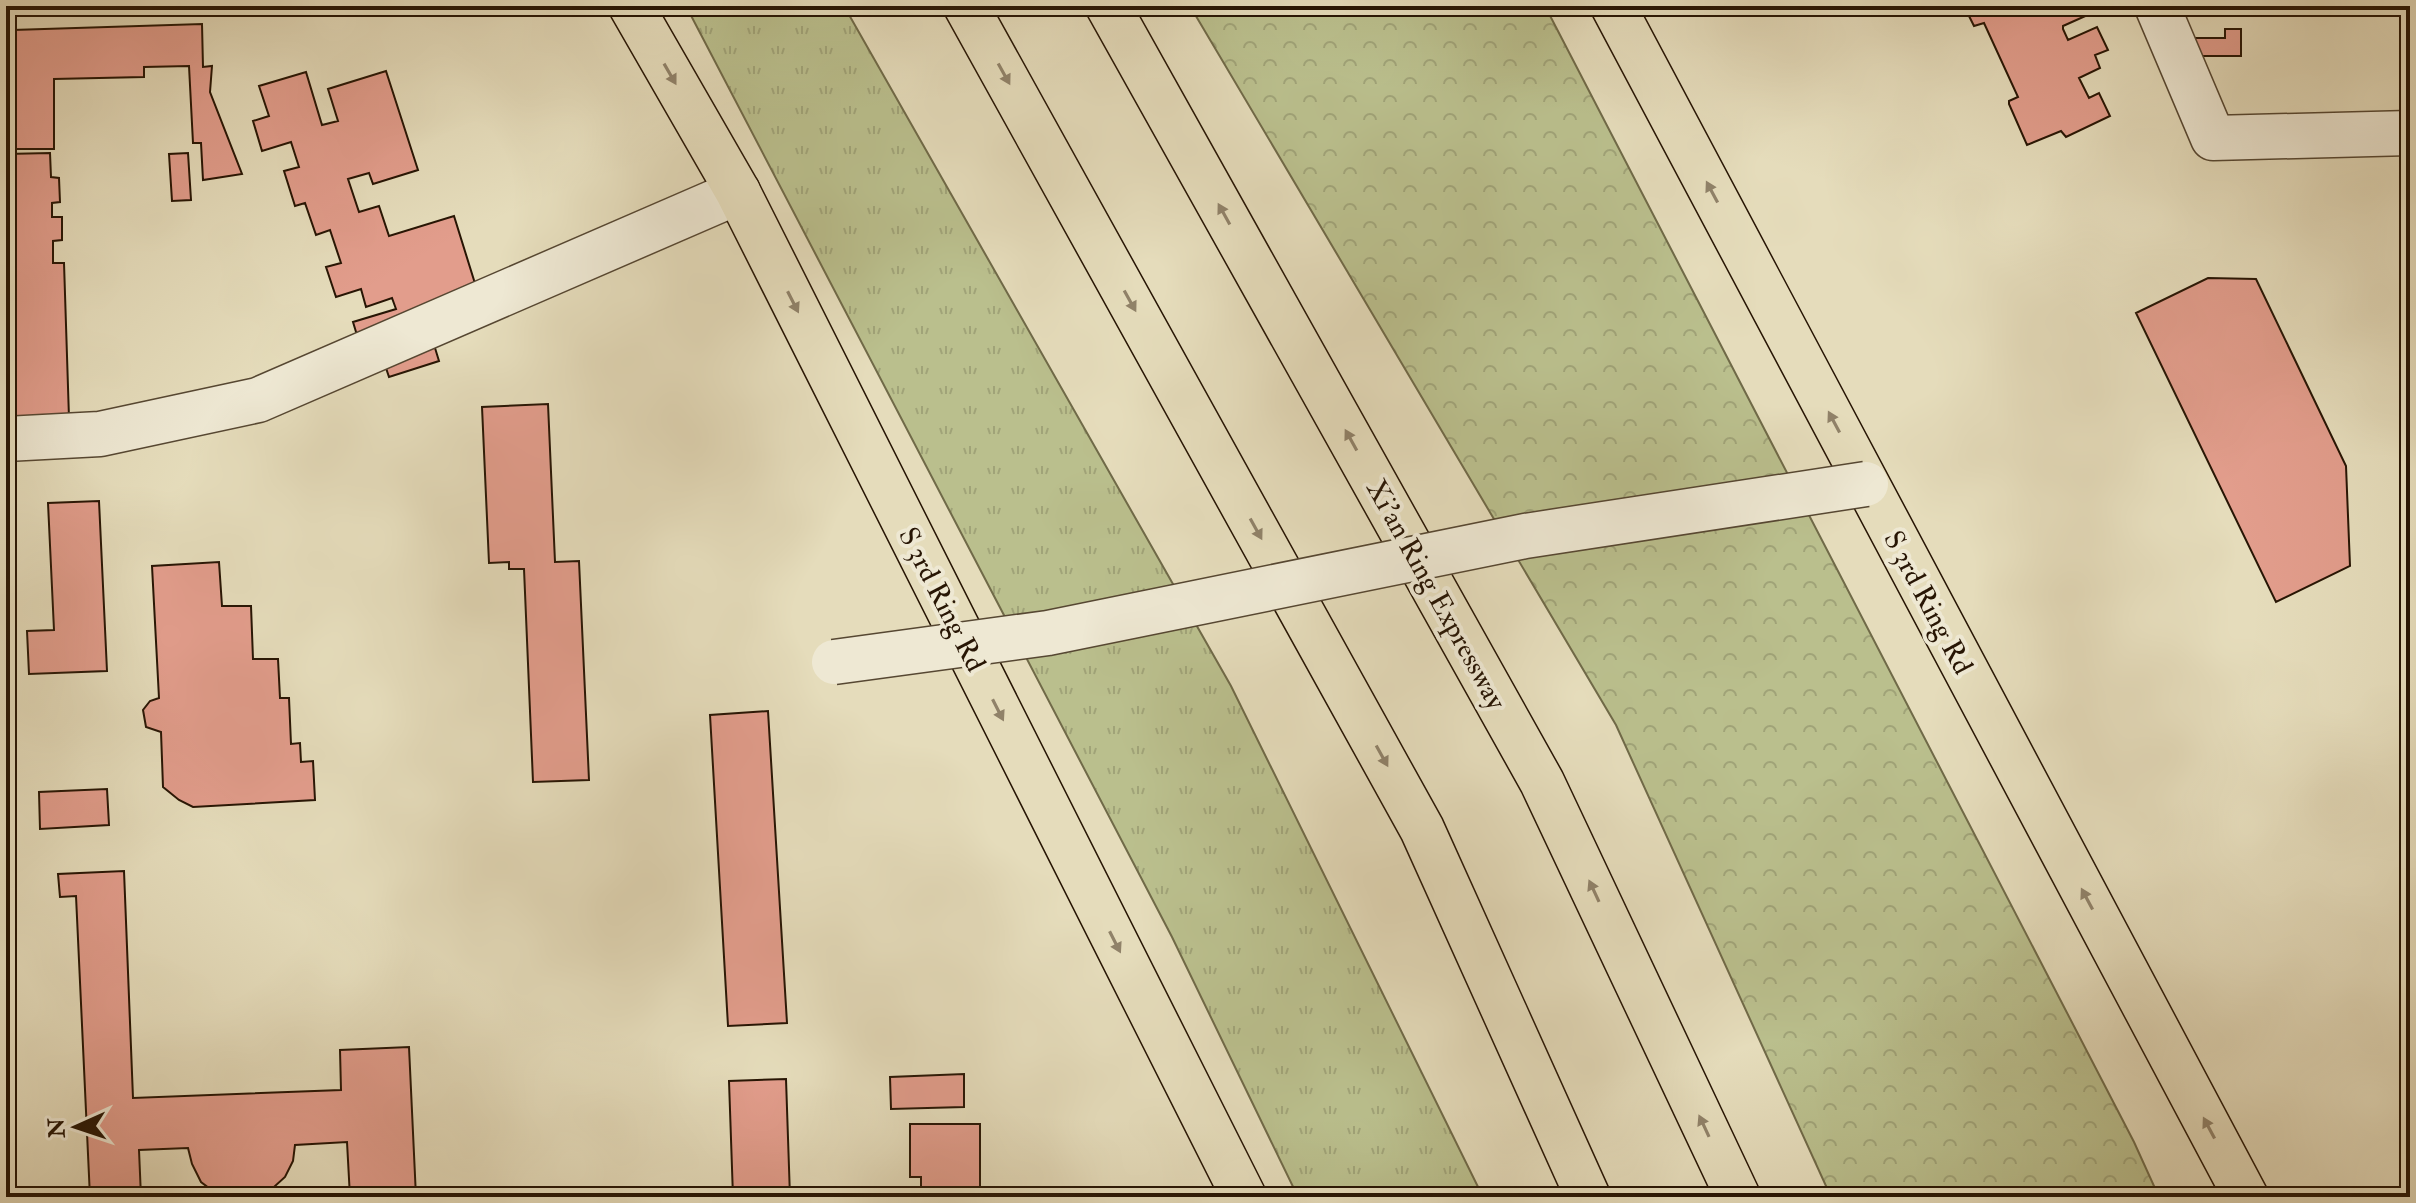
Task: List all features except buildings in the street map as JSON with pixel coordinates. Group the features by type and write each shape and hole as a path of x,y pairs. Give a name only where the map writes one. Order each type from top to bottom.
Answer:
{"highway":[{"name":"S 3rd Ring Rd","path":"631,6 738,192 1244,1197"},
{"path":"966,6 1422,829 1588,1197"},
{"name":"Xi'an Ring Expressway","path":"1108,6 1542,782 1738,1197"},
{"name":"S 3rd Ring Rd","path":"1613,6 2246,1197"}],"street":[{"path":"2157,6 2213,138 2410,133"},
{"path":"6,439 100,434 258,400 738,192"},
{"path":"834,662 1048,633 1525,536 1866,484"}],"green space":[{"path":"686,6 844,6 1231,686 1483,1197 1298,1197 1172,937"},
{"path":"1190,6 1545,6 2134,1142 2159,1197 1831,1197 1616,725"}]}
